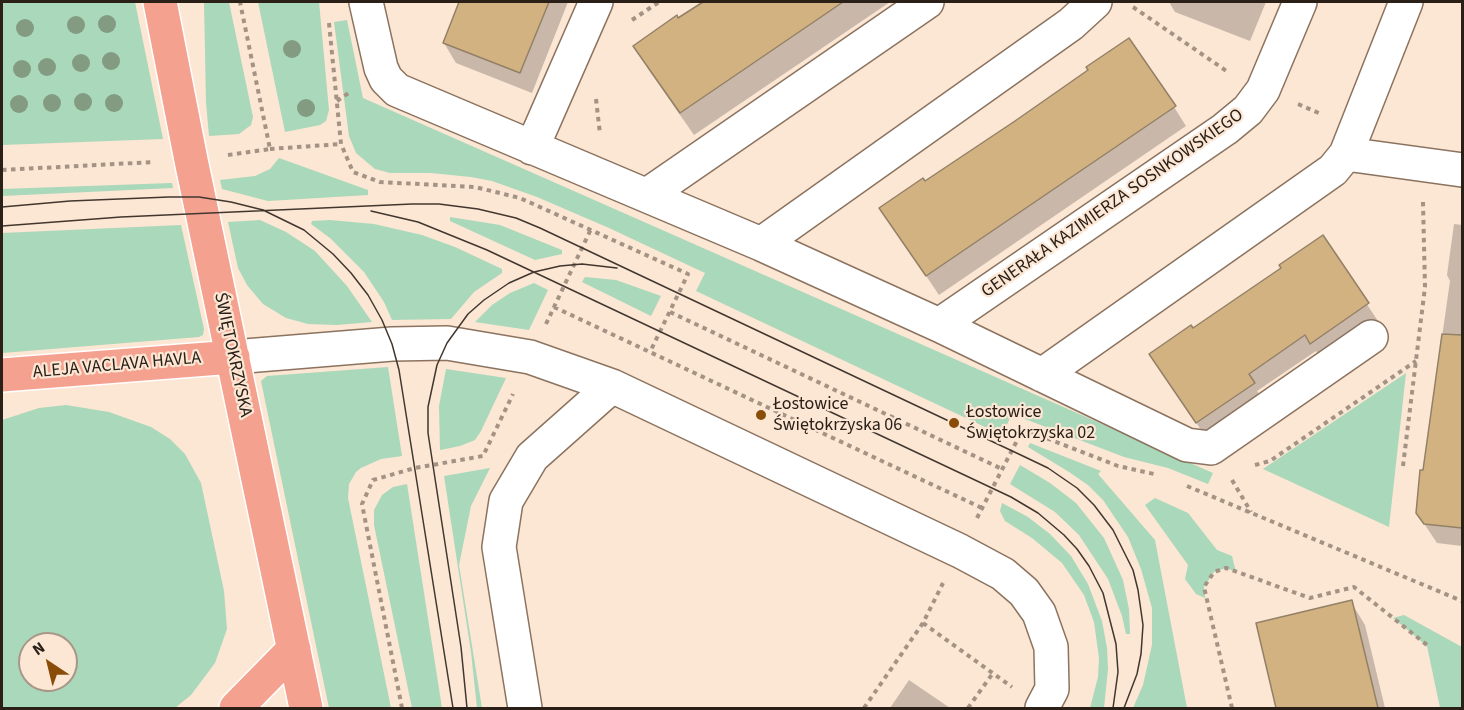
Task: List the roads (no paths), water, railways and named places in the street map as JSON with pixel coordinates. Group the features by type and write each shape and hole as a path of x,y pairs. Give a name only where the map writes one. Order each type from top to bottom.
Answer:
{"main road":[{"name":"ŚWIĘTOKRZYSKA","path":"160,2 190,160 306,708"},
{"name":"ALEJA VACLAVA HAVLA","path":"2,375 233,357"},
{"path":"236,708 294,649"}],"street":[{"path":"366,2 381,68 397,90 761,244 939,325 1187,445 1211,448 1371,337"},
{"path":"532,148 596,2"},
{"path":"647,195 927,2"},
{"path":"761,244 1071,24 1095,2"},
{"name":"GENERAŁA KAZIMIERZA SOSNKOWSKIEGO","path":"939,325 1215,136 1248,110 1263,90 1300,2"},
{"path":"1042,375 1333,170 1346,154 1406,2"},
{"path":"1346,154 1462,170"},
{"path":"233,357 392,344 447,343 530,357 612,386 960,551 1003,574 1024,592 1039,613 1051,647 1052,689 1042,708"},
{"path":"525,708 499,546 506,501 532,457 612,386"}],"tram line":[{"path":"2,207 70,201 169,197 199,197 231,202 263,210 304,230 333,254 351,273 368,295 382,320 399,370 453,708"},
{"path":"2,226 121,217 439,204 478,209 516,218 540,228 1048,468 1077,488 1094,505 1113,530 1133,570 1138,590 1143,625 1141,654 1137,674 1124,708"},
{"path":"371,211 418,222 487,250 1011,497 1038,513 1077,549 1103,593 1116,644 1118,672 1113,708"},
{"path":"467,708 461,647 428,433 428,407 437,365 447,343 468,314 509,283 534,272 560,266 582,264 617,268"}],"place":[{"name":"Łostowice Świętokrzyska 06","path":"761,415"},
{"name":"Łostowice Świętokrzyska 02","path":"954,423"}]}
